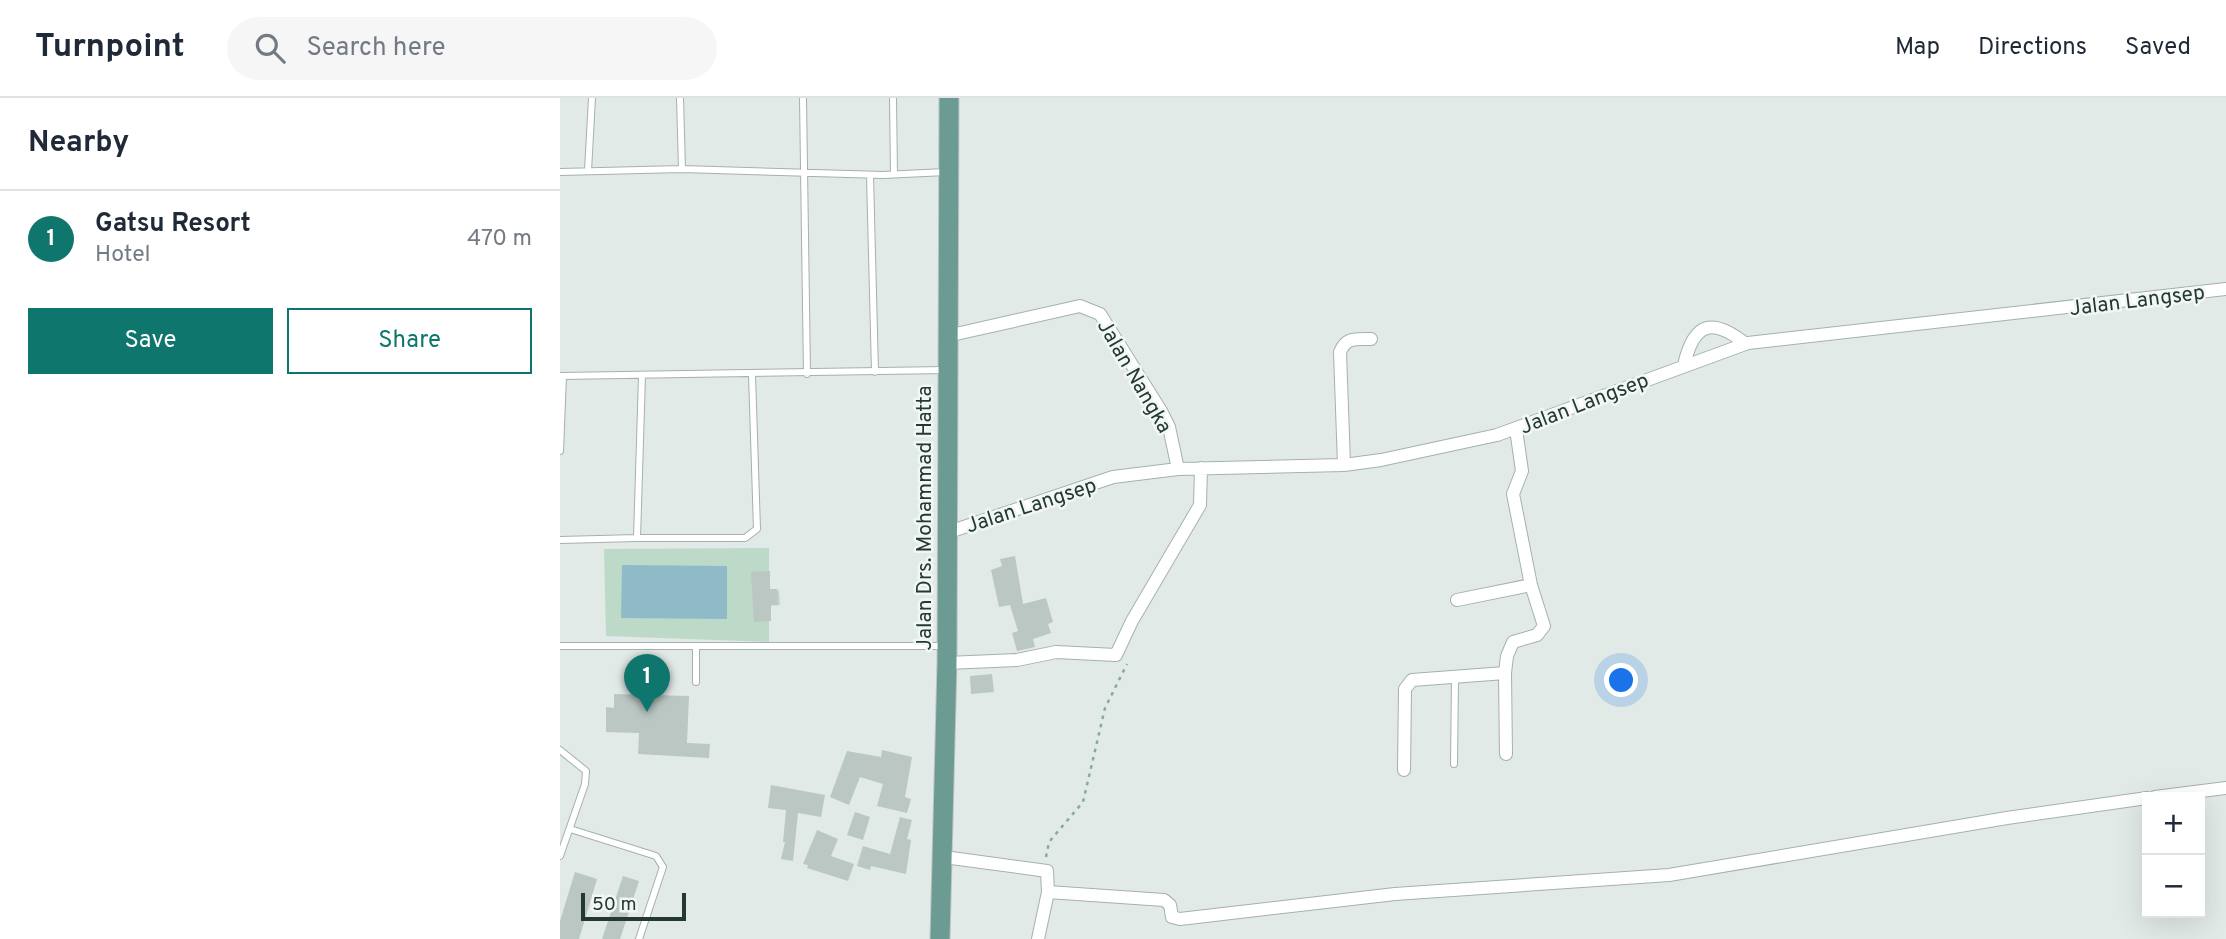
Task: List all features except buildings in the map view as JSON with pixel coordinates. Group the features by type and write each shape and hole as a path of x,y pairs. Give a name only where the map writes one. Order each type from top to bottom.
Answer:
{"main road":[{"name":"Jalan Drs. Mohammad Hatta","path":"940,939 947,655 949,98"}],"street":[{"name":"Jalan Langsep","path":"946,533 1113,477 1224,466 1345,465 1485,438 1746,344 2226,289"},
{"name":"Jalan Nangka","path":"947,336 1080,306 1091,308 1100,314 1161,411 1169,427 1178,469"},
{"path":"1684,365 1695,335 1703,328 1723,327 1746,344"},
{"path":"1345,465 1340,352 1343,344 1352,338 1371,339"},
{"path":"1506,754 1507,656 1513,642 1537,635 1544,626 1531,584 1513,494 1522,471 1516,429"},
{"path":"947,655 1017,660 1056,652 1116,655 1132,621 1199,505 1201,468"},
{"path":"1457,600 1531,584"},
{"path":"1404,770 1407,684 1412,680 1505,673"},
{"path":"2194,792 2226,788"},
{"path":"1048,892 1164,900 1170,905 1172,917 1180,919 1384,895 1669,875 2007,818 2142,799"},
{"path":"944,857 1039,870 1048,892 1038,939"}],"lane":[{"path":"589,172 593,98"},
{"path":"680,98 682,169"},
{"path":"803,98 807,374"},
{"path":"893,98 894,174"},
{"path":"560,172 682,169 870,175 948,172"},
{"path":"870,175 875,372"},
{"path":"560,452 561,376 947,370"},
{"path":"560,540 745,538 757,529 752,375"},
{"path":"637,538 642,376"},
{"path":"560,646 696,646 947,655"},
{"path":"696,646 696,682"},
{"path":"1454,764 1455,678"},
{"path":"560,750 586,771 585,784 560,856"},
{"path":"570,829 656,856 661,860 663,867 639,939"}],"path":[{"path":"1039,870 1046,849 1083,802 1105,708 1127,663"}],"green space":[{"path":"769,548 769,590 779,590 780,605 769,606 769,642 606,636 604,549"}],"water":[{"path":"622,565 727,566 727,619 621,618"}],"place":[{"name":"Gatsu Resort","path":"647,712"}]}
